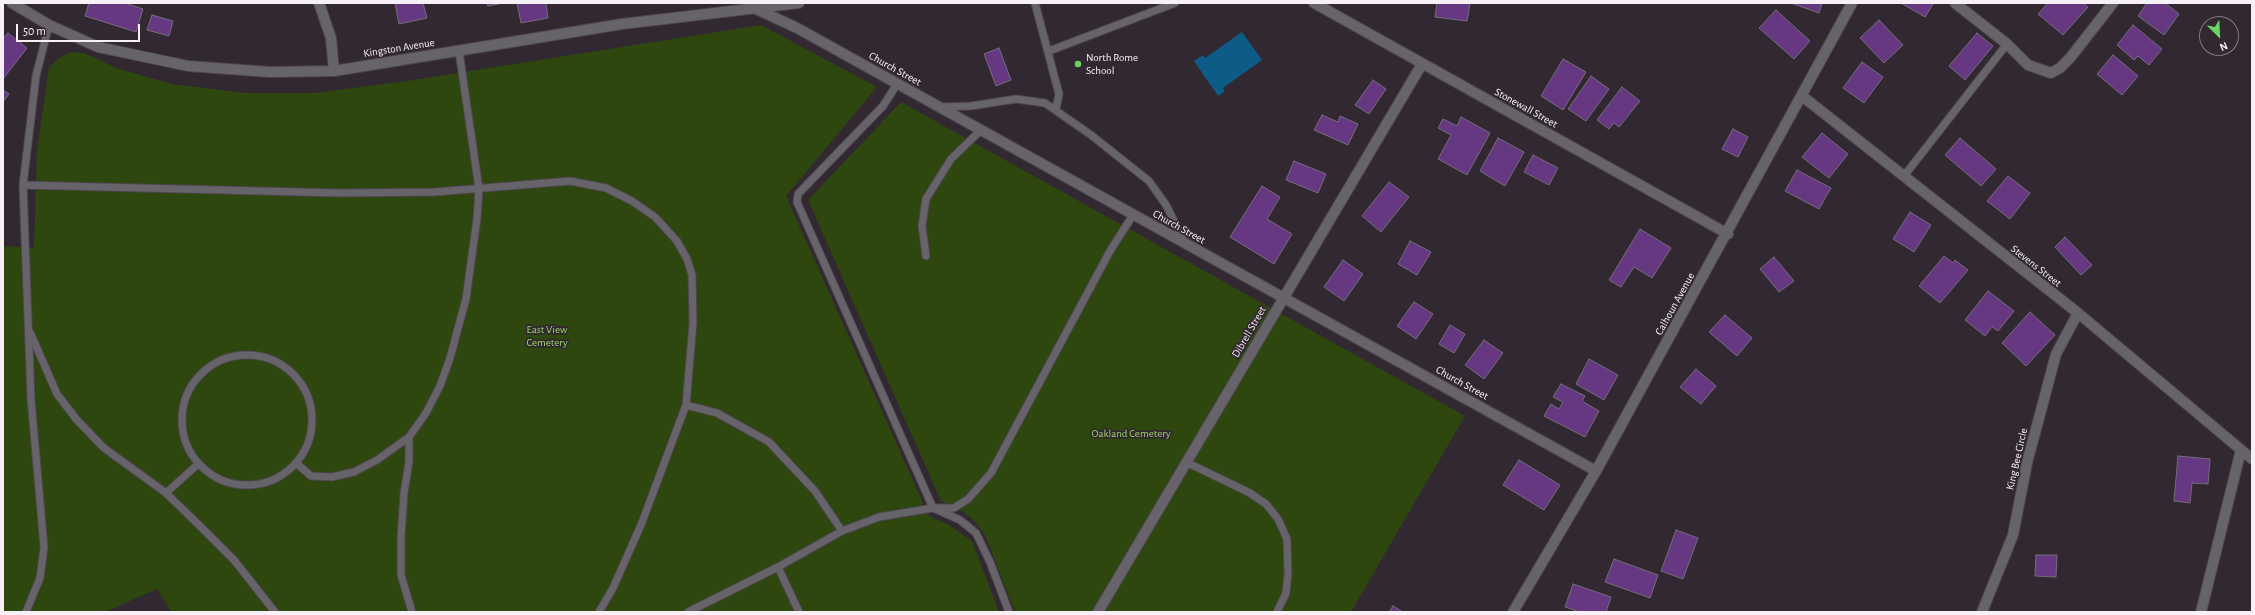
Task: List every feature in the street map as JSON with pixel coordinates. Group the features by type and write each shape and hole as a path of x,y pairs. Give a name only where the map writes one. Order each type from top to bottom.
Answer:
{"street":[{"name":"Kingston Avenue","path":"12,3 49,24 98,47 188,66 270,72 334,71 622,24 751,5 799,3"},
{"path":"319,3 331,38 334,71"},
{"name":"Stonewall Street","path":"1314,3 1728,234"},
{"name":"Calhoun Avenue","path":"1513,612 1596,471 1728,234 1852,3"},
{"path":"1955,3 2007,44 2028,64 2051,73 2060,68 2070,58 2113,3"},
{"name":"Church Street","path":"751,5 797,28 1596,471"},
{"name":"Dibrell Street","path":"1098,612 1422,64"},
{"name":"Stevens Street","path":"1802,96 2078,314 2252,459"},
{"name":"King Bee Circle","path":"1982,612 2013,535 2027,462 2056,354 2078,314"},
{"path":"2201,612 2241,450"}],"lane":[{"path":"1035,3 1059,94 1056,110"},
{"path":"1049,52 1175,3"},
{"path":"26,612 40,578 44,547 31,399 22,185 36,76 49,24"},
{"path":"1904,176 2007,44"},
{"path":"296,463 311,476 332,477 354,472 377,460 409,437 426,413 440,386 450,358 466,299 471,270 479,189 459,51"},
{"path":"897,84 883,106 798,194 797,202 933,508 960,520 976,533 990,562 1009,612"},
{"path":"939,107 971,106 1016,99 1045,103 1091,134 1149,181 1166,205 1186,245"},
{"path":"926,256 922,226 926,199 951,160 981,130"},
{"path":"22,185 340,193 436,192 570,181 606,188 632,201 655,217 677,241 687,259 692,275 693,323 686,405 641,525 613,588 599,612"},
{"path":"688,612 778,567 842,531 879,517 933,508 954,508 968,499 991,473 1110,251 1133,215"},
{"path":"28,327 57,394 77,420 104,448 166,493 234,560 275,612"},
{"path":"238,355 255,355 272,359 287,368 300,381 308,396 312,413 311,431 306,448 296,463 282,475 265,482 247,485 212,476 198,464 188,449 182,432 181,415 185,398 190,387 205,369 220,360 238,355"},
{"path":"686,405 717,413 769,442 815,491 842,531"},
{"path":"409,437 409,462 404,493 401,537 401,575 412,612"},
{"path":"1186,462 1250,493 1266,504 1278,519 1286,539 1288,574 1286,594 1277,612"},
{"path":"166,493 198,464"},
{"path":"778,567 799,612"}],"green space":[{"name":"East View Cemetery","path":"761,25 877,87 786,196 929,516 949,525 972,541 999,612 171,612 157,589 105,612 3,612 3,246 34,248 37,150 49,68 59,58 71,52 84,53 119,69 172,84 245,93 314,93 407,81"},
{"name":"Oakland Cemetery","path":"901,102 1465,416 1351,612 1015,612 985,535 976,523 965,513 941,501 808,200"}],"water":[{"path":"1242,32 1262,60 1223,88 1225,91 1218,96 1194,61 1203,55 1205,58"}],"building":[{"path":"89,3 125,3 143,9 136,32 85,16"},
{"path":"395,3 423,3 427,18 399,24"},
{"path":"487,3 503,3 488,6"},
{"path":"517,3 546,3 548,18 521,23"},
{"path":"1437,3 1470,3 1467,21 1435,17"},
{"path":"1791,3 1822,3 1819,13"},
{"path":"1901,3 1931,3 1933,4 1925,17"},
{"path":"2048,3 2083,3 2088,7 2063,35 2038,14"},
{"path":"2147,3 2165,3 2179,14 2164,35 2138,16"},
{"path":"1776,10 1810,41 1794,59 1759,28"},
{"path":"152,15 173,21 169,36 147,30"},
{"path":"1879,20 1903,45 1884,63 1860,38"},
{"path":"2133,25 2162,49 2149,65 2138,56 2134,60 2117,45"},
{"path":"8,33 27,48 3,79 3,39"},
{"path":"1977,33 1993,46 1965,80 1949,66"},
{"path":"999,48 1011,80 996,86 984,54"},
{"path":"2113,55 2138,76 2122,95 2097,74"},
{"path":"1563,59 1586,72 1563,110 1541,96"},
{"path":"1862,62 1883,77 1864,103 1843,88"},
{"path":"1591,76 1609,89 1586,121 1568,109"},
{"path":"1373,80 1386,89 1369,114 1355,105"},
{"path":"1622,87 1640,101 1619,127 1614,123 1609,129 1597,120"},
{"path":"3,90 9,94 3,102"},
{"path":"1322,115 1338,122 1340,116 1358,124 1348,145 1314,130"},
{"path":"1461,117 1490,133 1467,175 1438,159 1451,135 1438,128 1443,119 1457,126"},
{"path":"1733,129 1748,137 1738,157 1722,149"},
{"path":"1822,133 1848,154 1829,178 1802,157"},
{"path":"1498,138 1524,152 1505,186 1480,171"},
{"path":"1960,138 1996,169 1981,186 1945,155"},
{"path":"1533,155 1558,168 1549,185 1524,172"},
{"path":"1294,161 1326,174 1318,193 1286,180"},
{"path":"1797,170 1831,188 1819,209 1785,191"},
{"path":"2008,176 2030,193 2010,219 1987,201"},
{"path":"1389,182 1409,197 1381,232 1362,216"},
{"path":"1262,186 1280,197 1267,219 1292,234 1274,264 1230,237"},
{"path":"1910,212 1931,225 1914,252 1893,239"},
{"path":"1640,229 1671,248 1652,278 1634,267 1621,287 1609,280"},
{"path":"2065,237 2092,265 2081,275 2055,247"},
{"path":"1410,241 1431,252 1417,275 1398,264"},
{"path":"1944,256 1953,263 1955,260 1968,270 1940,303 1919,286"},
{"path":"1774,257 1794,281 1779,292 1760,269"},
{"path":"1343,260 1363,274 1344,301 1324,287"},
{"path":"1988,291 2014,311 1998,331 1992,327 1985,336 1965,320"},
{"path":"1414,302 1433,314 1416,339 1397,326"},
{"path":"2030,312 2055,335 2026,366 2002,343"},
{"path":"1725,315 1752,338 1737,356 1709,332"},
{"path":"1450,325 1465,334 1454,353 1439,344"},
{"path":"1484,340 1503,353 1484,379 1465,365"},
{"path":"1589,359 1618,375 1604,400 1576,384"},
{"path":"1696,369 1716,386 1701,404 1680,387"},
{"path":"1561,384 1585,396 1582,401 1599,411 1585,437 1544,416 1551,404 1559,409 1563,402 1553,397"},
{"path":"2178,456 2210,459 2208,484 2192,483 2190,503 2174,501"},
{"path":"1519,460 1560,485 1544,510 1503,485"},
{"path":"1676,530 1698,538 1683,579 1661,571"},
{"path":"2036,555 2057,555 2056,577 2035,576"},
{"path":"1614,559 1658,575 1650,598 1605,582"},
{"path":"1573,584 1611,597 1606,612 1580,612 1565,607"},
{"path":"1393,606 1403,612 1389,612"}],"place":[{"name":"North Rome School","path":"1078,64"}]}
